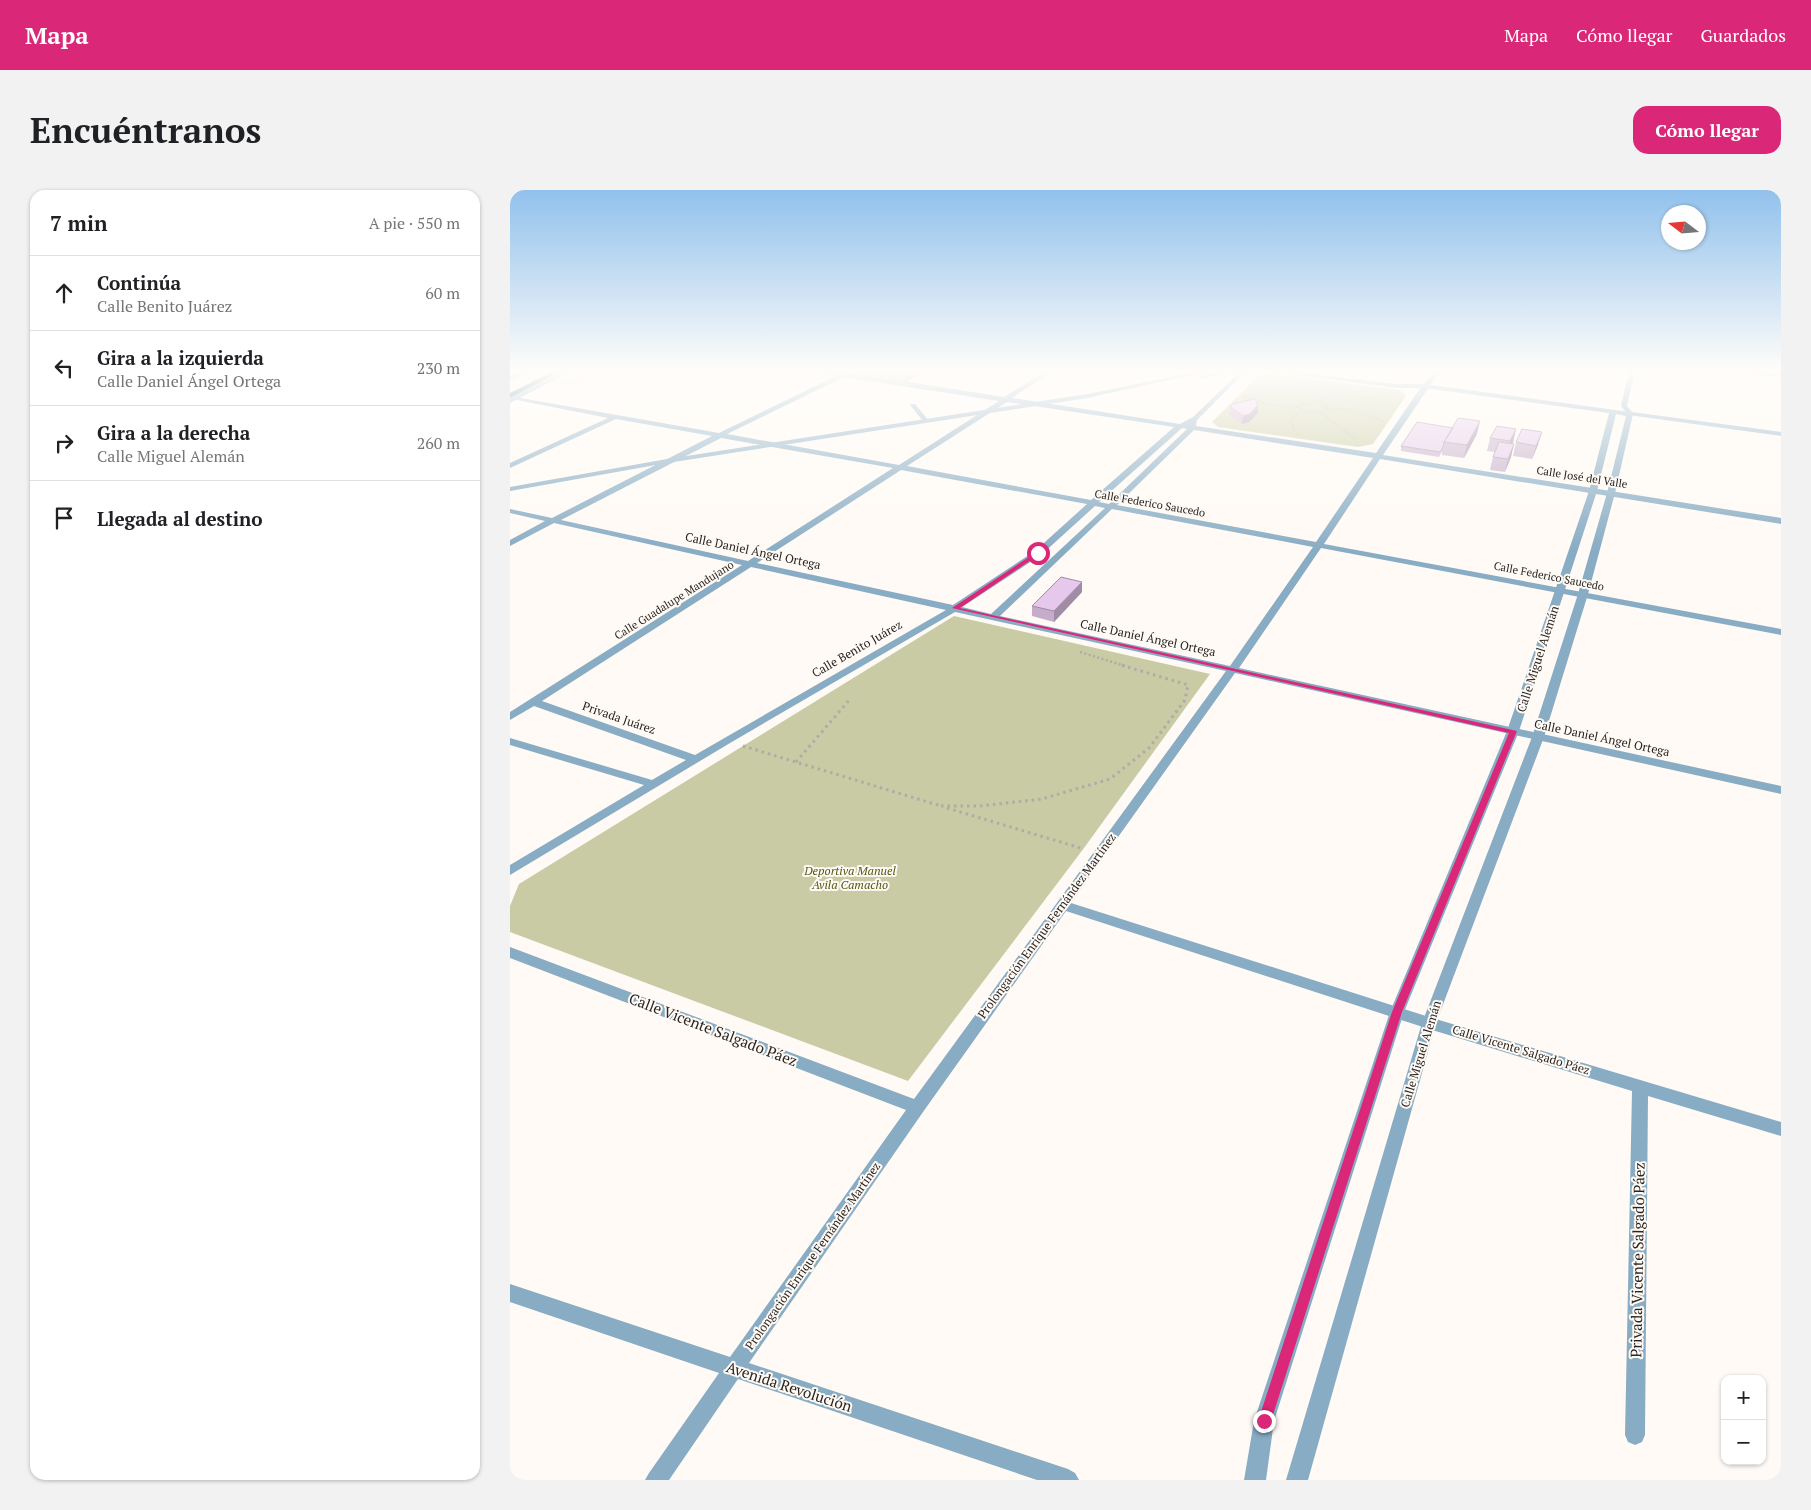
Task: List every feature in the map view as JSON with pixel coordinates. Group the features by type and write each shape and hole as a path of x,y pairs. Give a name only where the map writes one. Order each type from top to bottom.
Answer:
{"street":[{"path":"510,466 585,431"},
{"name":"Calle Federico Saucedo","path":"696,431 900,467 1781,632"},
{"path":"510,543 726,431"},
{"path":"510,489 667,461 857,431"},
{"path":"614,471 651,469 894,431"},
{"name":"Calle Guadalupe Mandujano","path":"510,717 956,431"},
{"name":"Calle Benito Juárez","path":"510,871 652,784 955,608 1038,553 1173,431"},
{"name":"Calle Benito Juárez","path":"993,617 1190,431"},
{"name":"Calle José del Valle","path":"1218,431 1781,521"},
{"name":"Prolongación Enrique Fernández Martínez","path":"656,1480 917,1107 1233,669 1319,545 1394,431"},
{"name":"Calle Miguel Alemán","path":"1255,1480 1264,1421 1397,1012 1513,731 1593,491 1616,431"},
{"name":"Calle Miguel Alemán","path":"1297,1480 1429,1023 1538,737 1583,594 1611,494 1620,431"},
{"path":"1723,431 1781,441"},
{"path":"1759,431 1781,434"},
{"path":"510,482 561,480"},
{"name":"Calle Daniel Ángel Ortega","path":"510,511 1781,790"},
{"name":"Privada Juárez","path":"533,702 695,759"},
{"path":"510,741 652,784"},
{"name":"Calle Vicente Salgado Páez","path":"1062,905 1429,1023 1781,1129"},
{"name":"Calle Vicente Salgado Páez","path":"510,952 917,1107"},
{"name":"Privada Vicente Salgado Páez","path":"1635,1434 1640,1086"},
{"name":"Avenida Revolución","path":"510,1293 1068,1480"}],"path":[{"path":"1288,434 1296,435 1294,431"},
{"path":"1345,431 1360,442 1351,443"},
{"path":"941,806 980,806 1042,799 1110,779 1149,748 1185,700 1188,684 1079,652"},
{"path":"796,762 851,698"},
{"path":"726,741 1099,853"}],"green space":[{"path":"1247,431 1382,431 1373,444 1358,447"},
{"name":"Deportiva Manuel Avila Camacho","path":"954,616 1210,674 1084,848 908,1081 510,932 510,906 519,884"}],"building":[{"path":"1411,431 1451,431 1440,452 1401,446"},
{"path":"1450,431 1474,431 1467,445 1444,442"},
{"path":"1494,431 1515,431 1510,441 1490,438"},
{"path":"1521,431 1542,432 1536,446 1516,442"},
{"path":"1499,442 1514,444 1508,459 1493,457"},
{"path":"1061,577 1082,582 1054,611 1032,606"}],"route":[{"path":"1038,553 955,608 1513,731 1397,1012 1264,1421"}]}
